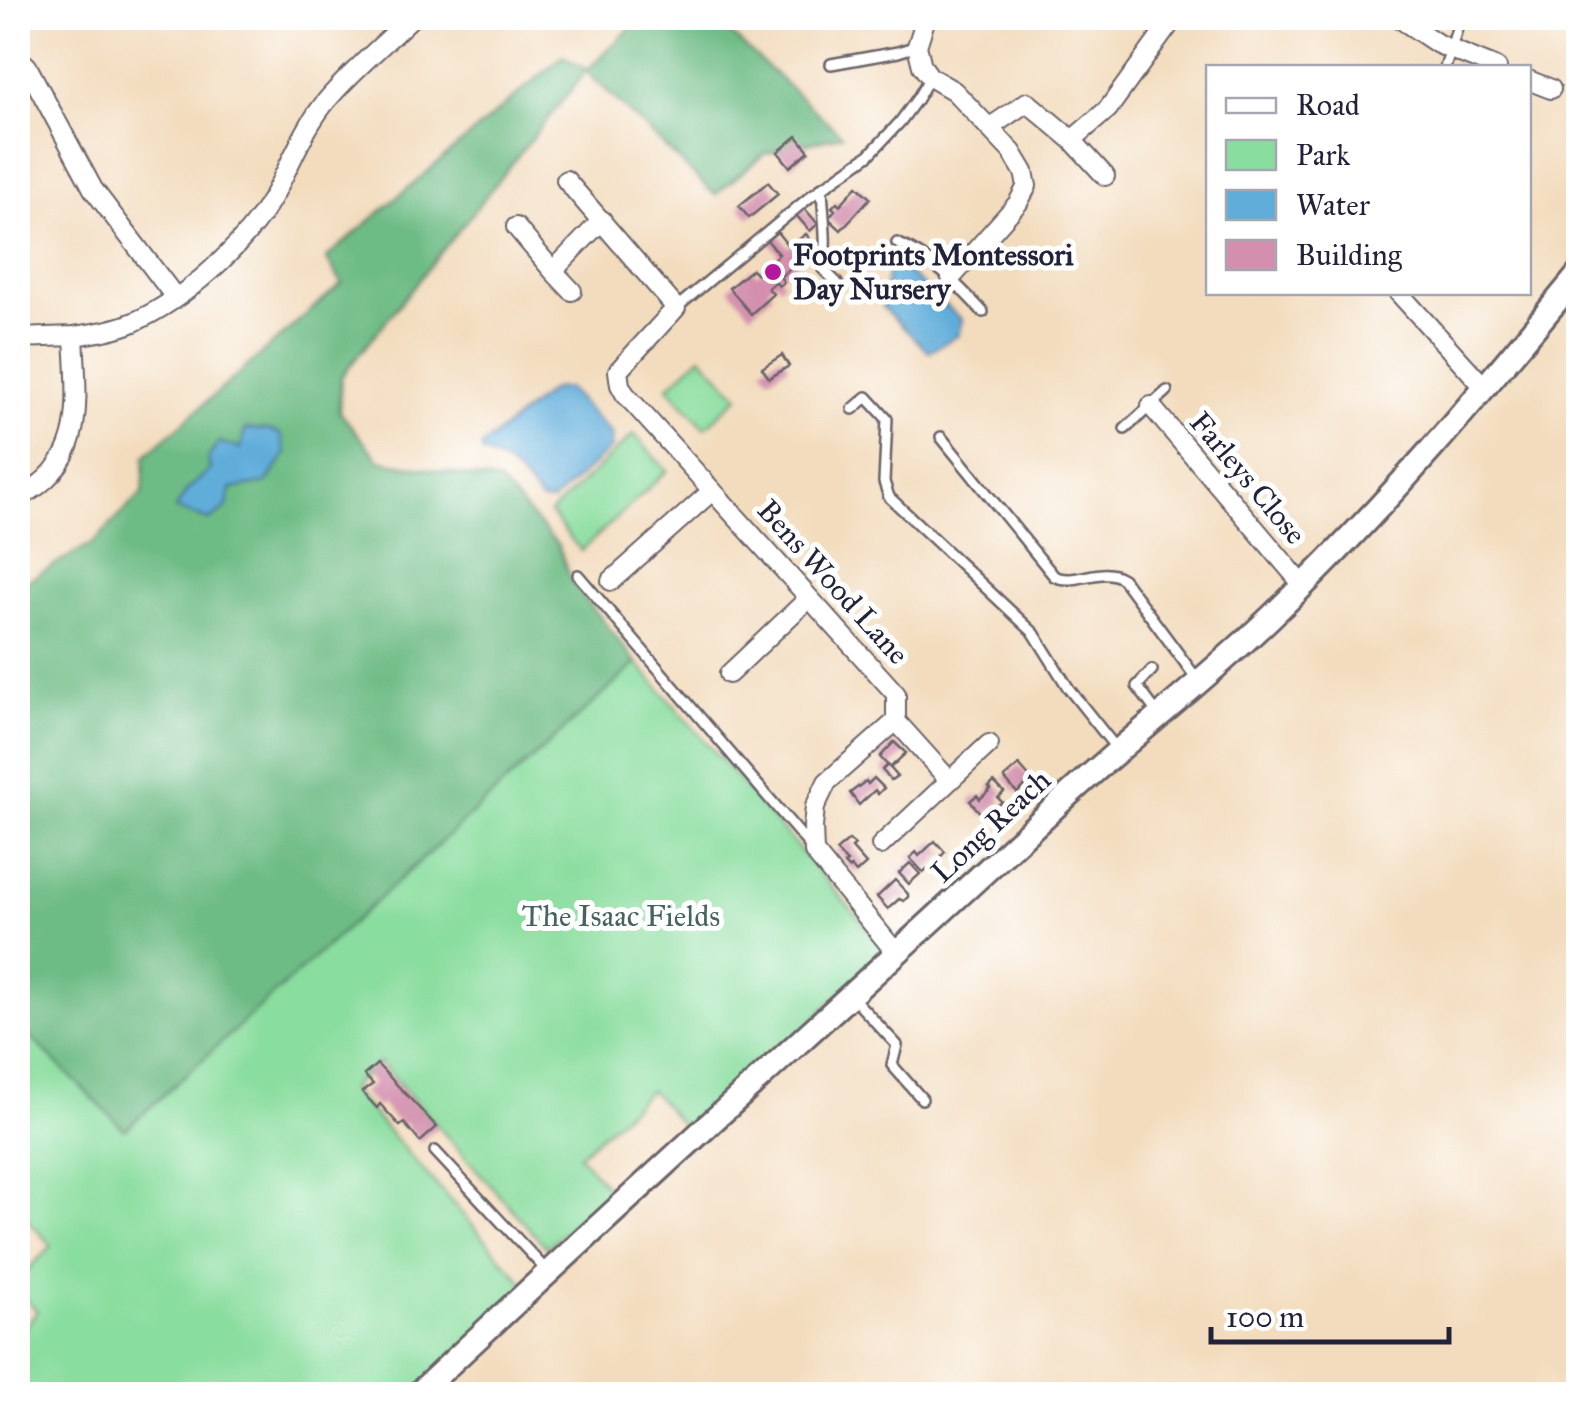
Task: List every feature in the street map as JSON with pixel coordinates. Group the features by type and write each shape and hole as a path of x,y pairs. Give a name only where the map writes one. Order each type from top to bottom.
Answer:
{"street":[{"path":"18,338 74,336 132,323 199,280 246,233 268,204 328,99 411,18"},
{"path":"926,18 917,46 922,66 930,77 954,92 1012,152 1028,186 951,278"},
{"path":"1072,140 1108,109 1174,18"},
{"path":"1399,18 1438,44 1448,58 1483,65"},
{"path":"18,58 92,188 175,297"},
{"path":"1531,81 1551,88"},
{"path":"989,128 1027,102 1072,140 1105,176"},
{"path":"566,180 676,308"},
{"path":"554,271 602,220"},
{"path":"516,228 572,291"},
{"name":"Long Reach","path":"418,1394 547,1271 1118,750 1275,614 1361,526 1485,388 1578,275"},
{"path":"1401,295 1485,388"},
{"name":"Bens Wood Lane","path":"676,308 618,372 620,385 896,694 896,721"},
{"path":"18,498 53,472 70,444 77,413 74,336"},
{"name":"Farleys Close","path":"1151,406 1303,586"},
{"path":"611,581 712,492"},
{"path":"729,674 809,598"},
{"path":"897,954 814,852 814,808 827,782 896,721 949,780"},
{"path":"880,845 989,744"}],"lane":[{"path":"1448,58 1459,22"},
{"path":"830,64 917,46"},
{"path":"676,308 822,187 869,155 918,99 930,77"},
{"path":"822,187 827,241 823,269 837,283"},
{"path":"897,243 920,253 983,312"},
{"path":"1125,429 1168,391"},
{"path":"854,409 868,397 887,418 884,482 889,497 1034,633 1069,689 1118,750"},
{"path":"941,436 1054,576 1065,580 1117,574 1198,681"},
{"path":"578,574 814,852"},
{"path":"1152,670 1137,686 1160,715"},
{"path":"852,996 897,1045 892,1065 922,1099"},
{"path":"435,1151 547,1271"}],"green space":[{"path":"641,18 713,18 842,135 764,154 715,195 586,71 341,377 339,411 379,460 499,482 558,545 571,581 637,663 125,1130 18,1025 18,586 94,542 143,492 145,456 342,283 326,258 563,56 587,70"},
{"path":"701,356 739,396 705,428 668,387"},
{"path":"634,434 667,471 581,551 550,513"},
{"name":"The Isaac Fields","path":"637,663 886,949 693,1137 650,1090 579,1155 610,1191 547,1248 380,1062 350,1088 529,1289 418,1394 18,1394 18,1336 37,1311 18,1291 18,1279 52,1246 18,1210 18,1025 126,1129"}],"water":[{"path":"890,257 962,320 958,335 929,352 882,307"},
{"path":"567,388 612,435 611,448 552,502 541,501 509,466 482,453 482,446 552,389"},
{"path":"245,429 281,434 286,454 266,483 231,489 226,509 209,520 176,509 187,490 210,470 208,458 219,442 241,449"}],"building":[{"path":"797,136 809,151 790,167 778,152"},
{"path":"768,182 778,194 749,218 739,206"},
{"path":"857,186 870,198 841,230 828,218 835,210 832,207 837,202 840,205"},
{"path":"804,208 818,224 810,231 796,215"},
{"name":"Footprints Montessori Day Nursery","path":"777,232 789,247 806,234 816,247 780,277 784,282 779,286 775,282 768,288 773,294 751,314 729,288 752,269 757,274 779,254 767,240"},
{"path":"782,355 789,366 769,378 762,368"},
{"path":"894,742 906,753 890,768 880,757"},
{"path":"888,765 897,776 891,780 882,770"},
{"path":"1019,765 1032,780 1017,793 1004,778"},
{"path":"874,778 884,788 878,794 875,790 859,805 850,793"},
{"path":"994,782 1004,792 998,798 1002,802 983,816 970,801 977,795 980,799"},
{"path":"849,840 866,864 856,873 836,851"},
{"path":"935,841 945,852 923,872 910,858 916,852 919,856"},
{"path":"910,863 920,874 909,884 899,873"},
{"path":"895,880 908,897 888,909 877,897"},
{"path":"377,1064 437,1127 420,1142 404,1123 400,1126 380,1104 377,1108 362,1092 373,1084 364,1075"}],"place":[{"name":"Footprints Montessori Day Nursery","path":"773,272"}]}
